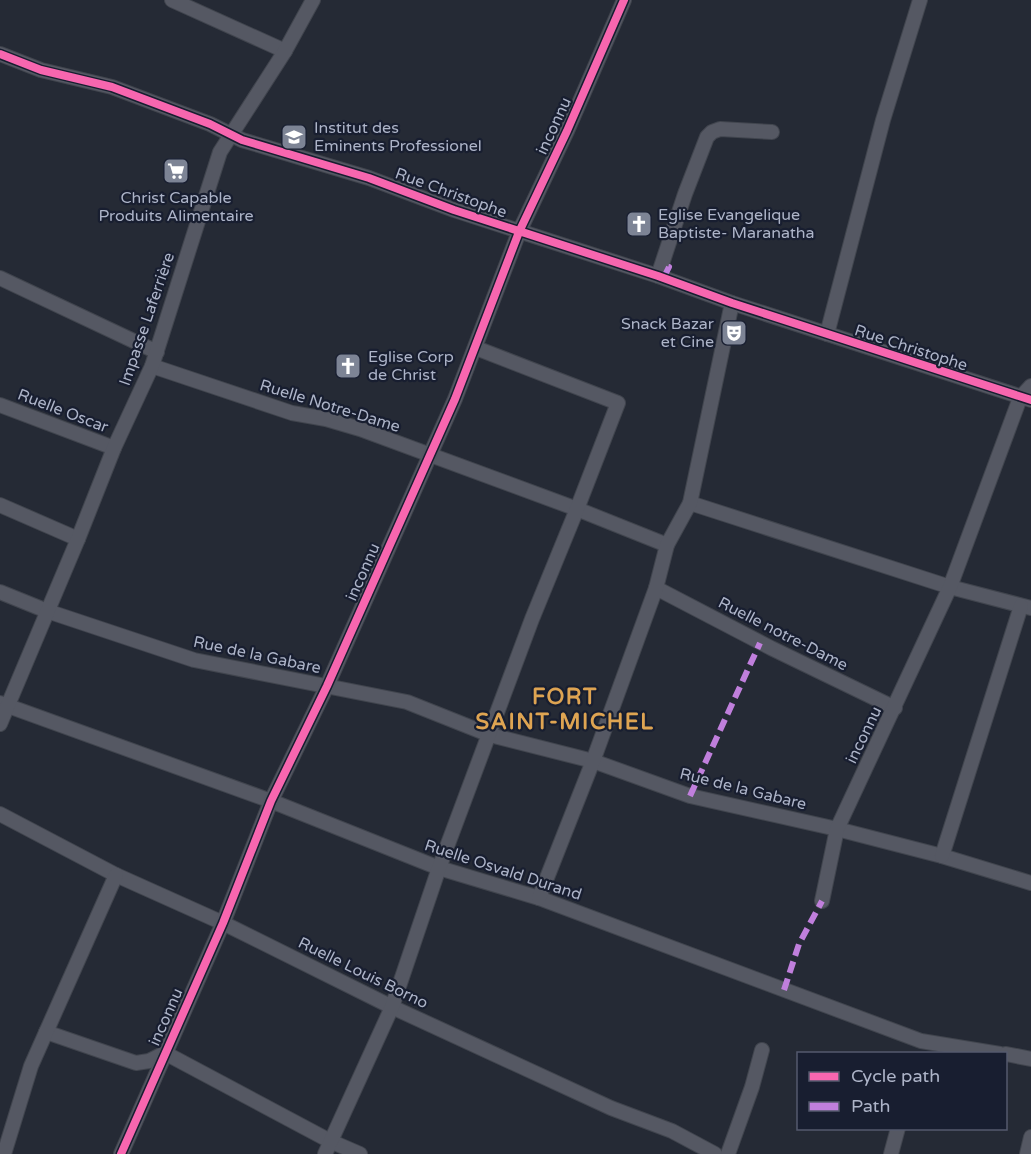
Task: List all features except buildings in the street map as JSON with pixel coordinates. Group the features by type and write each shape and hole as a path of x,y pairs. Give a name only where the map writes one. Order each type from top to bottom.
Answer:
{"street":[{"path":"172,0 285,51"},
{"name":"Impasse Laferrière","path":"0,724 3,704 47,611 114,448 152,366 220,152 285,51 313,0"},
{"name":"inconnu","path":"121,1154 223,923 271,801 327,686 430,455 476,348 519,232 567,131 624,0"},
{"path":"827,334 883,120 920,0"},
{"name":"Rue Christophe","path":"0,54 41,70 112,87 210,124 231,135 369,178 519,232 1025,399"},
{"path":"658,276 707,137 720,129 772,132"},
{"path":"0,278 157,352"},
{"path":"539,898 593,761 656,588 667,545 690,503 732,303"},
{"path":"325,1154 392,1007 439,868 532,619 578,509 618,403 476,348"},
{"name":"Ruelle Notre-Dame","path":"152,366 292,413 326,419 360,429 578,509 667,545"},
{"name":"inconnu","path":"822,901 837,829 950,587 1031,386"},
{"name":"Ruelle Oscar","path":"0,405 114,448"},
{"path":"690,503 950,587 1026,607 942,856"},
{"path":"0,505 78,538"},
{"name":"Ruelle notre-Dame","path":"656,588 895,708"},
{"name":"Rue de la Gabare","path":"0,592 47,611 194,660 407,702 490,735 593,761 690,795 942,856 1031,883"},
{"name":"Ruelle Osvald Durand","path":"3,704 271,801 439,868 539,898 919,1047 986,1052"},
{"name":"Ruelle Louis Borno","path":"0,814 116,875 223,923 392,1007 611,1108 672,1131 715,1154"},
{"path":"4,1154 31,1066 116,875"},
{"name":"inconnu","path":"46,1032 136,1063 149,1061 165,1053"},
{"path":"728,1154 752,1088 762,1050"},
{"name":"inconnu","path":"165,1053 330,1141 360,1154"},
{"path":"1007,1054 1031,1059"},
{"path":"891,1154 897,1130"},
{"path":"1027,1154 1031,1137"}],"marked path":[{"path":"664,277 669,267 665,266"},
{"path":"690,796 760,643"},
{"path":"784,990 799,944 822,901"}],"cycle path":[{"path":"121,1154 223,923 271,801 327,686 455,399 519,232 567,131 624,0"},
{"path":"0,54 41,70 112,87 210,124 242,140 369,178 454,210 1031,400"}],"place":[{"name":"Institut des Eminents Professionel","path":"294,137"},
{"name":"Christ Capable Produits Alimentaire","path":"176,171"},
{"name":"Eglise Evangelique Baptiste- Maranatha","path":"639,224"},
{"name":"Snack Bazar et Cine","path":"734,333"},
{"name":"Eglise Corp de Christ","path":"348,366"}],"district":[{"name":"FORT SAINT-MICHEL","path":"565,710"}]}
